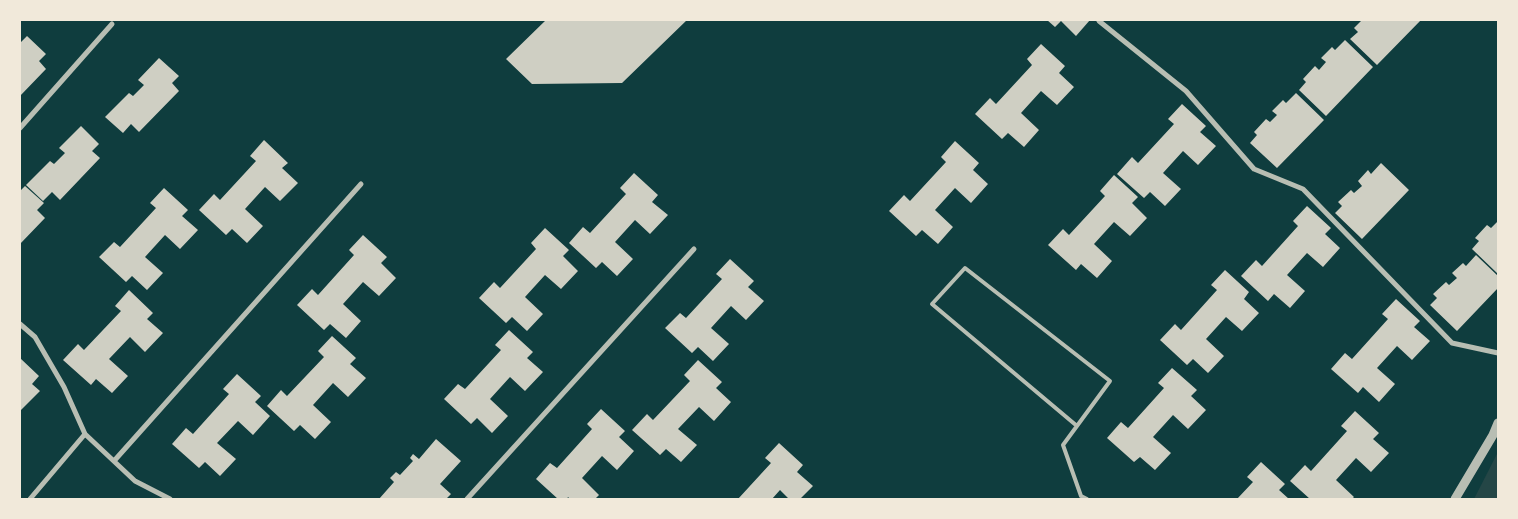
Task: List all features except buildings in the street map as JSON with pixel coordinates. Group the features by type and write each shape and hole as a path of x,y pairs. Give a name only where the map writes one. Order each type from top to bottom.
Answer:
{"street":[{"path":"1099,21 1186,91 1254,169 1303,189 1452,343 1498,353"},
{"path":"20,128 112,24"},
{"path":"114,461 361,184"},
{"path":"466,499 694,250"},
{"path":"20,324 35,337 59,379 85,434 135,481 170,499"},
{"path":"1455,499 1498,422"},
{"path":"30,499 85,434"}],"lane":[{"path":"1077,426 932,304 966,268 1110,381 1063,445 1081,496 1087,499"}],"shaded area":[{"path":"1498,452 1498,499 1474,499"}]}
